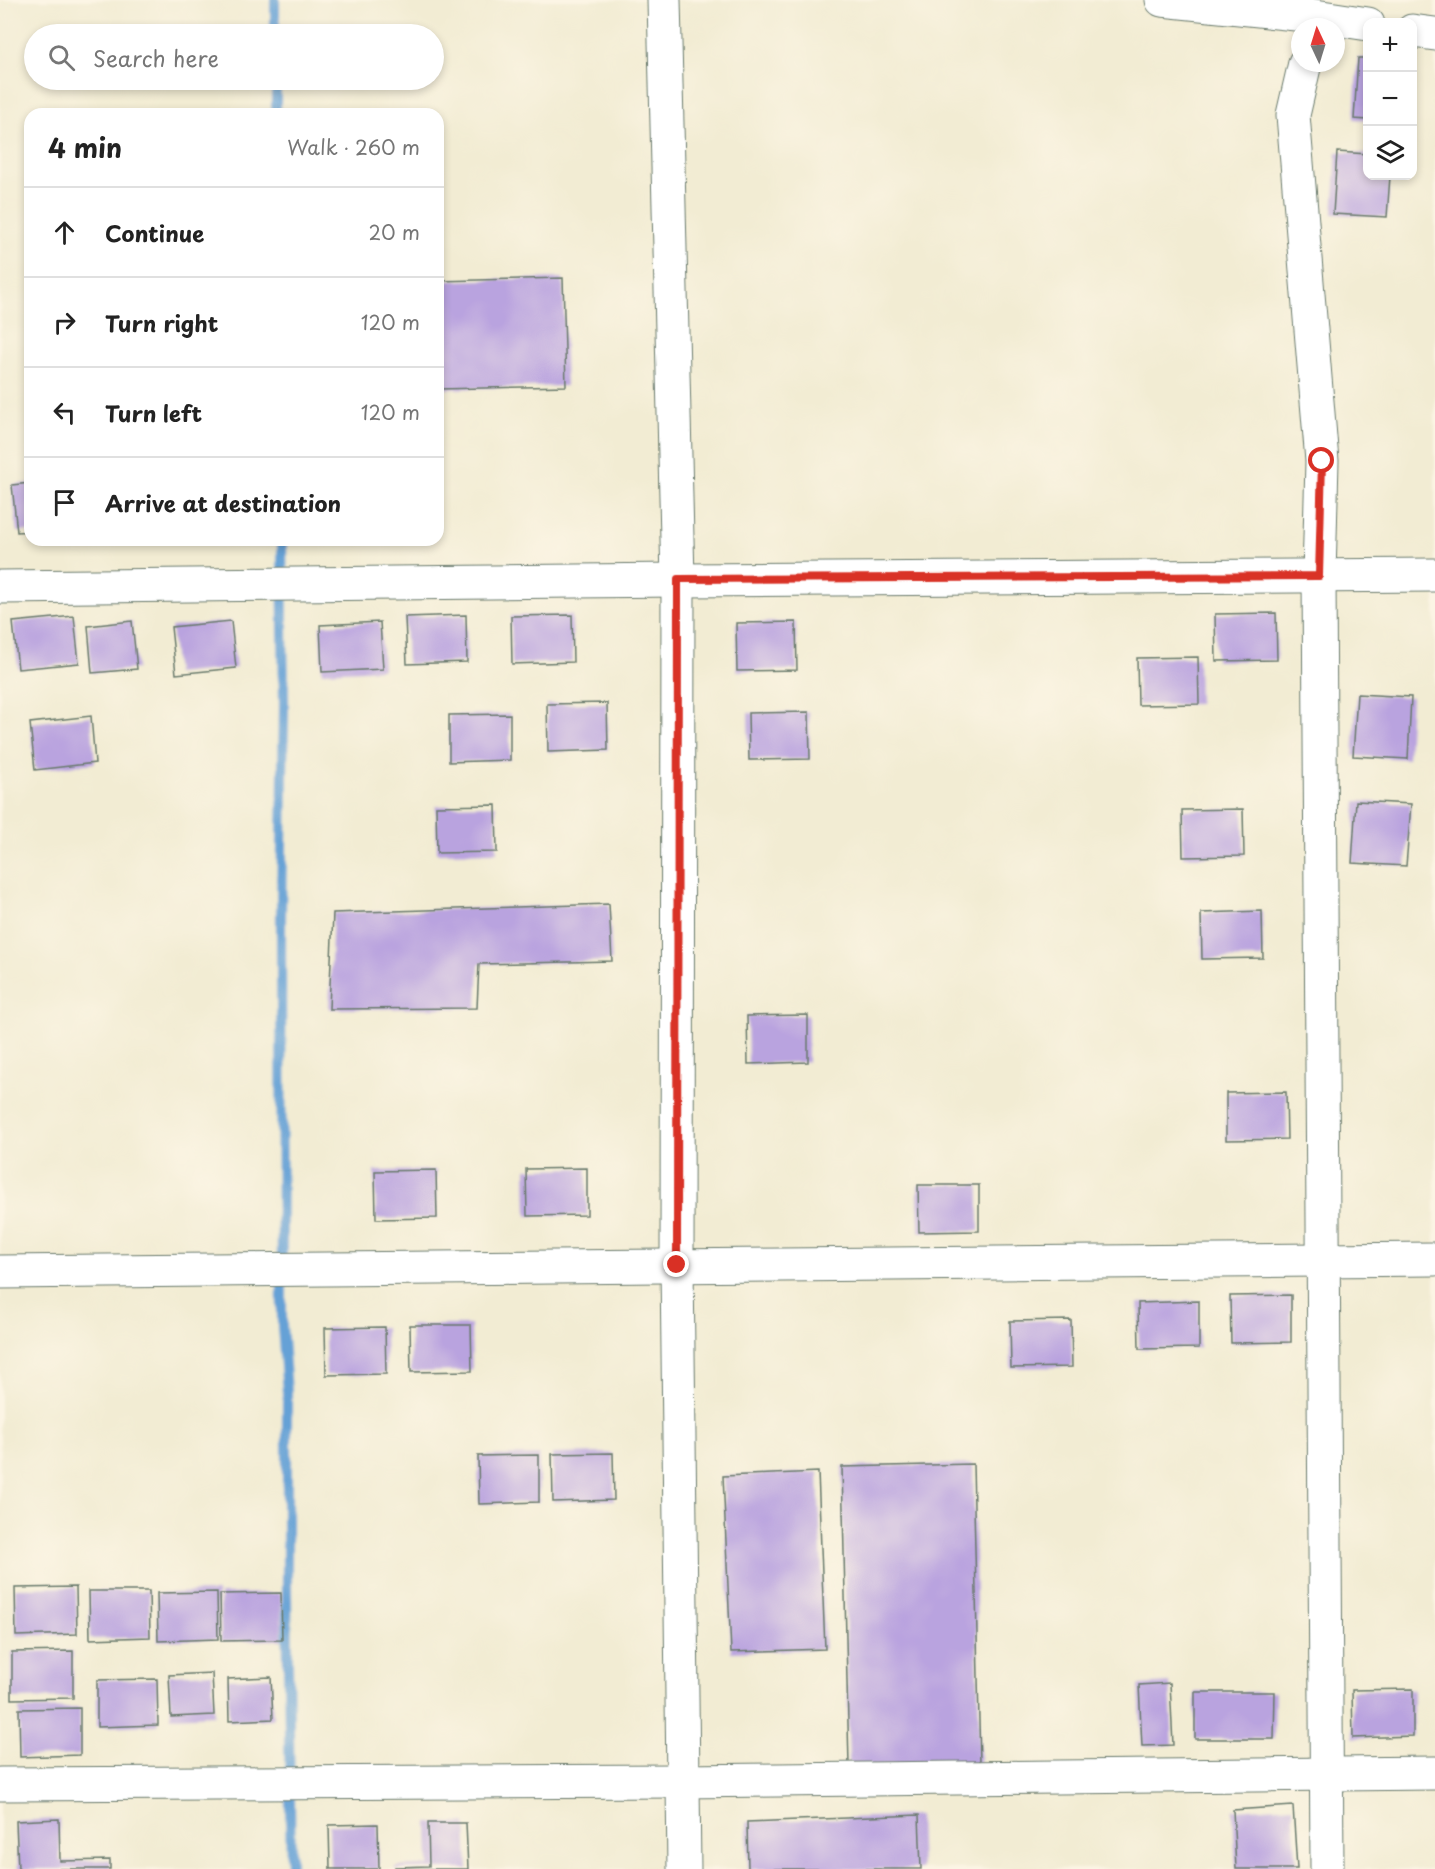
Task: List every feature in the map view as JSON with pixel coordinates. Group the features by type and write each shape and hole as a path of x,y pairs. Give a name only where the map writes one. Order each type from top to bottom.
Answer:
{"street":[{"path":"664,0 678,579 677,1265 684,1869"},
{"path":"1162,0 1291,19"},
{"path":"1345,23 1363,24"},
{"path":"1417,32 1435,34"},
{"path":"1303,72 1293,115 1322,461 1319,576 1327,1869"},
{"path":"0,587 678,579 1435,575"},
{"path":"0,1272 1435,1259"},
{"path":"0,1784 683,1781 1435,1773"}],"building":[{"path":"1358,58 1363,58 1363,120 1354,119"},
{"path":"1337,152 1363,154 1363,180 1390,180 1387,217 1333,214"},
{"path":"563,278 566,386 444,389 444,281"},
{"path":"24,484 24,531 17,532 12,485"},
{"path":"1276,613 1277,660 1216,661 1215,614"},
{"path":"466,615 467,662 407,664 405,617"},
{"path":"572,615 573,662 512,664 511,616"},
{"path":"74,616 79,663 18,669 13,622"},
{"path":"132,621 137,669 92,673 88,626"},
{"path":"231,621 236,668 176,674 171,627"},
{"path":"380,622 383,669 322,672 320,625"},
{"path":"796,622 797,670 737,671 736,623"},
{"path":"1198,657 1199,704 1138,705 1137,658"},
{"path":"1357,694 1411,697 1408,759 1353,756"},
{"path":"607,703 608,750 548,752 547,704"},
{"path":"809,712 810,759 749,760 748,713"},
{"path":"510,714 510,760 449,762 449,715"},
{"path":"91,716 95,763 35,770 30,723"},
{"path":"1356,801 1411,804 1406,866 1352,863"},
{"path":"496,805 497,852 437,853 436,806"},
{"path":"1243,809 1244,856 1183,857 1182,810"},
{"path":"609,904 612,961 479,964 477,1008 329,1009 333,913"},
{"path":"1262,911 1263,958 1202,959 1201,913"},
{"path":"808,1015 808,1062 748,1064 747,1016"},
{"path":"1286,1092 1287,1139 1226,1140 1226,1093"},
{"path":"587,1168 587,1215 527,1216 526,1169"},
{"path":"436,1170 437,1218 376,1219 375,1171"},
{"path":"918,1185 979,1185 979,1231 919,1232"},
{"path":"1291,1295 1291,1342 1231,1343 1230,1296"},
{"path":"1199,1301 1199,1348 1139,1349 1138,1303"},
{"path":"1071,1320 1072,1367 1011,1368 1010,1321"},
{"path":"410,1325 471,1325 472,1371 411,1372"},
{"path":"385,1327 386,1374 326,1375 325,1328"},
{"path":"613,1453 614,1500 553,1502 552,1454"},
{"path":"539,1455 539,1502 479,1504 478,1456"},
{"path":"973,1464 980,1763 849,1766 842,1467"},
{"path":"818,1472 825,1649 731,1652 723,1476"},
{"path":"76,1587 77,1634 16,1636 15,1588"},
{"path":"89,1591 149,1591 150,1637 90,1639"},
{"path":"217,1592 218,1639 158,1641 157,1593"},
{"path":"281,1593 282,1640 221,1641 220,1594"},
{"path":"73,1651 73,1698 12,1699 12,1652"},
{"path":"212,1673 214,1715 171,1717 169,1675"},
{"path":"271,1677 273,1719 229,1721 228,1679"},
{"path":"157,1679 158,1725 97,1727 97,1680"},
{"path":"1170,1683 1173,1745 1142,1746 1139,1685"},
{"path":"1413,1689 1413,1736 1353,1738 1352,1690"},
{"path":"1195,1692 1275,1692 1274,1739 1195,1739"},
{"path":"80,1708 80,1755 20,1757 19,1709"},
{"path":"1293,1806 1297,1869 1236,1869 1233,1810"},
{"path":"919,1815 921,1869 748,1869 747,1822"},
{"path":"59,1819 60,1861 110,1860 110,1869 18,1869 16,1821"},
{"path":"428,1823 466,1823 468,1869 395,1869 395,1867 429,1866"},
{"path":"378,1824 379,1869 330,1869 329,1825"}],"waterway":[{"path":"275,0 275,24"},
{"path":"276,90 276,108"},
{"path":"282,546 284,706 281,917 282,1326 287,1392 291,1869"}],"route":[{"path":"677,1265 678,579 1319,576 1322,461"}]}
